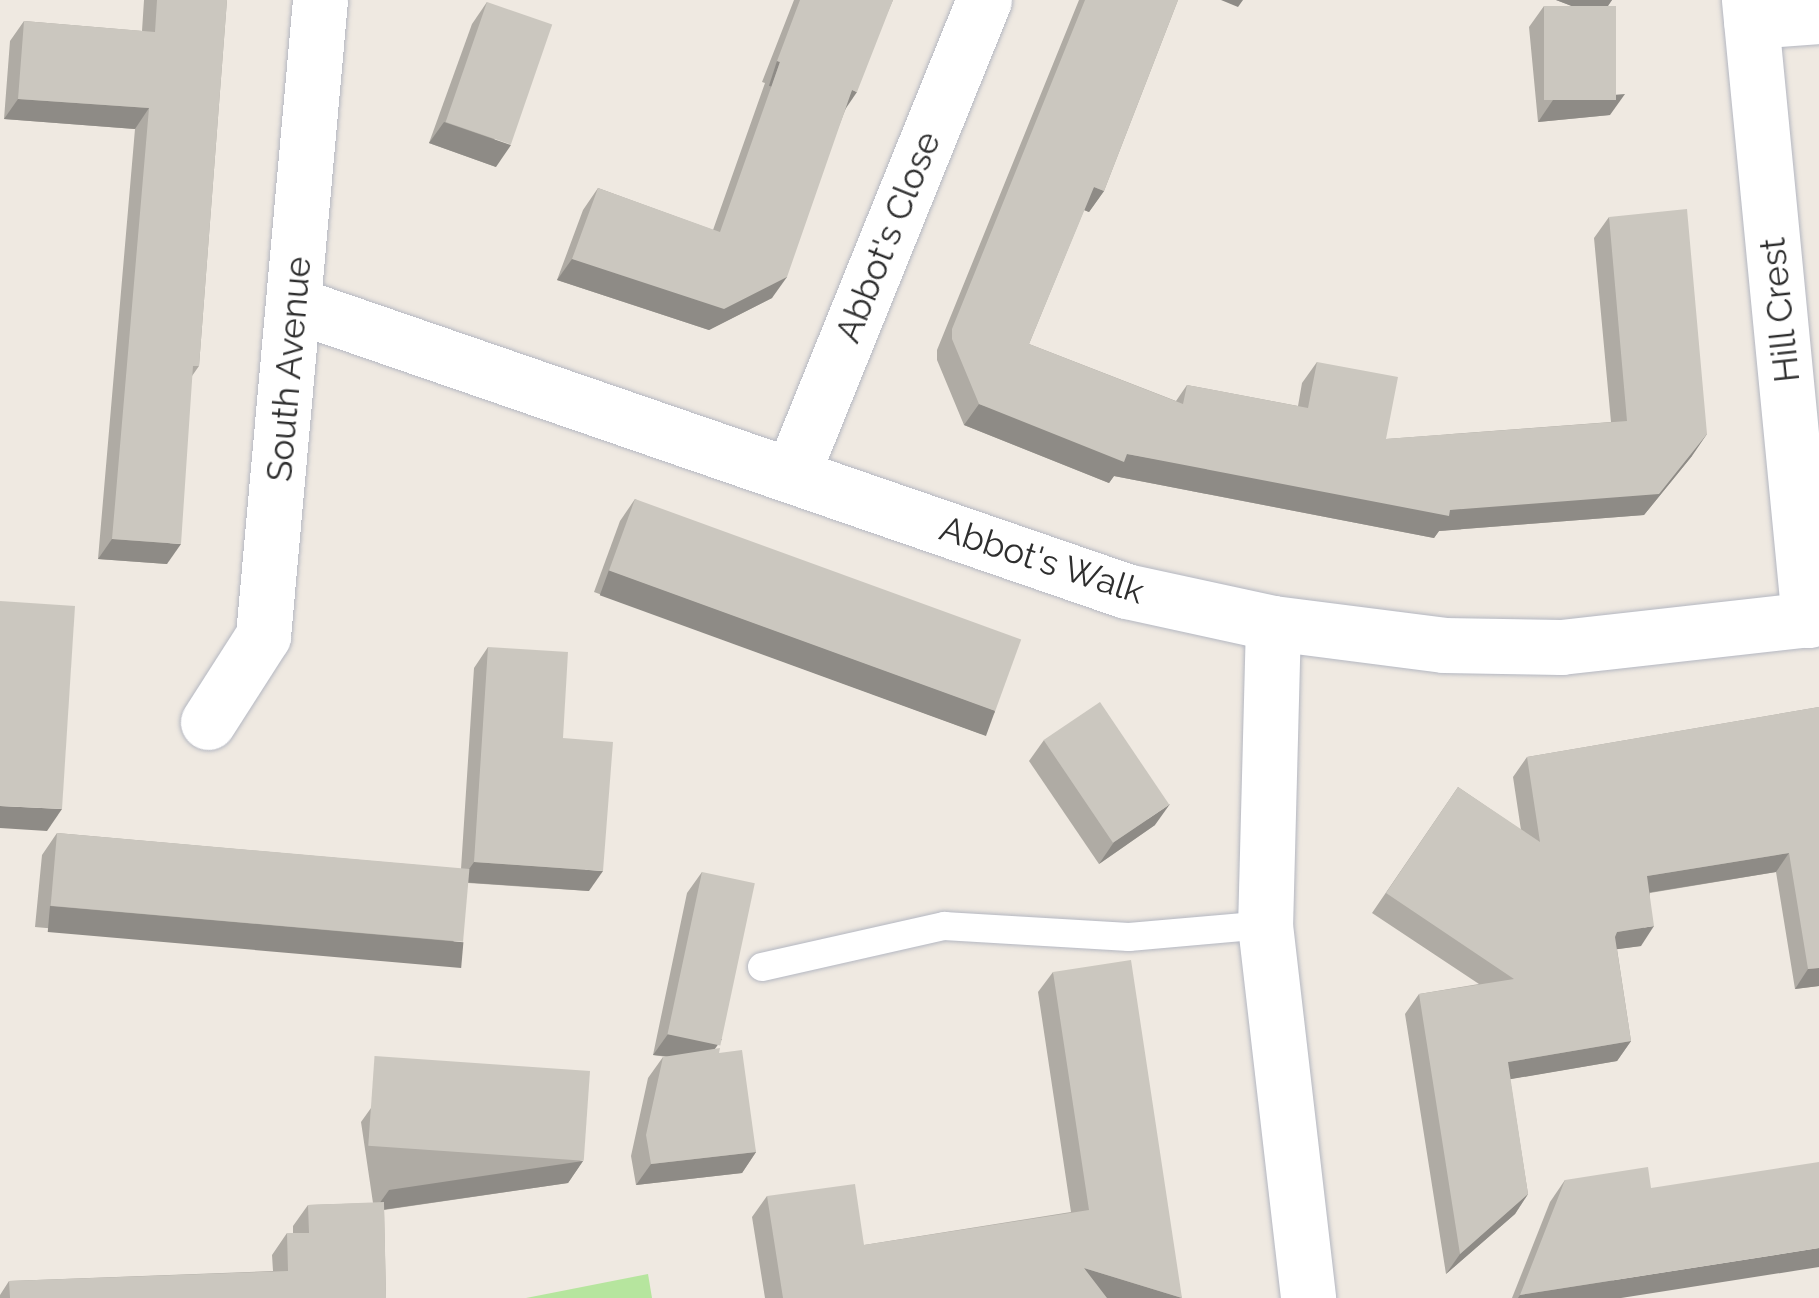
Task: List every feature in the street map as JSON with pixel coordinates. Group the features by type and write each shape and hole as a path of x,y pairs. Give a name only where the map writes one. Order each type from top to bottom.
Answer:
{"street":[{"name":"South Avenue","path":"208,722 263,636 296,305 320,0"},
{"name":"Abbot's Close","path":"792,474 984,0"},
{"path":"1750,11 1819,16"},
{"name":"Hill Crest","path":"1750,11 1814,619"},
{"name":"Abbot's Walk","path":"296,305 1126,591 1273,623 1444,645 1562,647 1814,619"},
{"path":"1273,623 1265,925 1308,1298"}],"lane":[{"path":"762,967 944,926 1128,936 1265,925"}],"green space":[{"path":"648,1274 652,1298 526,1298"}],"building":[{"path":"157,0 227,0 199,366 193,366 181,544 112,539 149,108 18,99 24,21 155,32"},
{"path":"800,0 893,0 857,92 852,90 787,277 724,309 572,259 598,188 720,232"},
{"path":"1085,0 1178,0 1104,191 1094,187 1029,344 1183,404 1187,385 1308,408 1317,362 1398,377 1386,439 1627,421 1609,217 1687,209 1707,434 1659,494 1450,510 1449,516 1127,454 1124,462 979,404 952,339 952,329"},
{"path":"487,2 552,24 511,145 446,122"},
{"path":"1544,6 1616,6 1616,100 1544,100"},
{"path":"635,499 1021,640 995,711 609,570"},
{"path":"0,601 75,606 62,809 0,806"},
{"path":"488,647 568,652 563,738 613,742 603,871 474,862"},
{"path":"1100,702 1169,805 1113,843 1044,740"},
{"path":"1819,707 1819,968 1808,969 1789,853 1647,876 1654,926 1617,932 1615,937 1631,1041 1508,1062 1528,1194 1460,1254 1419,994 1514,979 1386,893 1458,787 1540,842 1527,757"},
{"path":"57,833 469,869 463,942 51,906"},
{"path":"702,872 755,883 720,1046 667,1034"},
{"path":"1131,960 1182,1298 1084,1268 1107,1298 783,1298 767,1196 855,1184 864,1245 1089,1210 1053,972"},
{"path":"720,1048 719,1053 742,1050 756,1152 651,1164 646,1135 663,1057"},
{"path":"375,1056 590,1071 584,1161 368,1146"},
{"path":"1819,1162 1819,1248 1520,1295 1565,1180 1648,1167 1651,1188"},
{"path":"384,1202 386,1298 10,1298 9,1281 288,1271 287,1233 309,1233 308,1205"}]}
